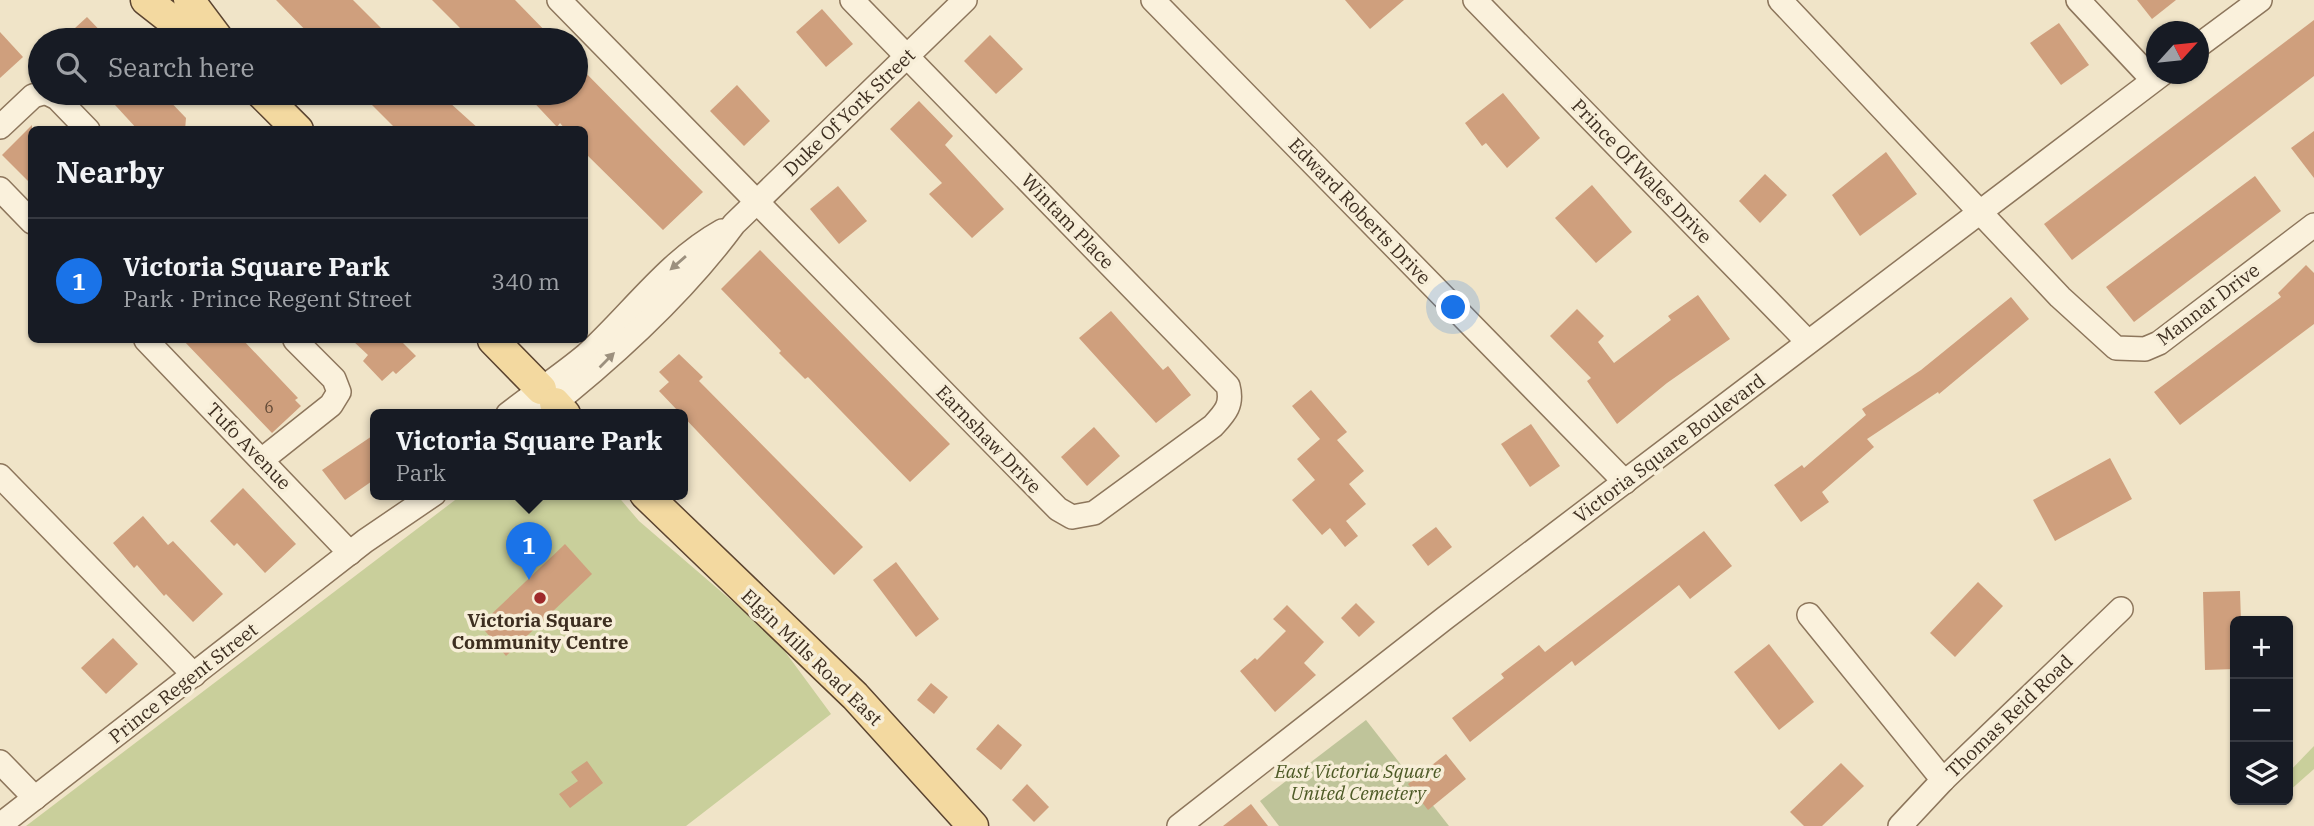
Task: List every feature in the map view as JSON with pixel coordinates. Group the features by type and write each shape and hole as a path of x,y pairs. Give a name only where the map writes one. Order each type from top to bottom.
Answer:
{"main road":[{"path":"146,0 182,28"},
{"path":"189,0 210,28"},
{"path":"273,105 294,126"},
{"path":"496,343 550,405"},
{"name":"Elgin Mills Road East","path":"651,500 855,696 973,826"}],"street":[{"path":"559,0 586,28"},
{"name":"Wintam Place","path":"852,0 1228,386"},
{"name":"Duke Of York Street","path":"550,405 584,356 662,277 703,242 734,224 965,0"},
{"name":"Edward Roberts Drive","path":"1153,0 1625,482"},
{"name":"Prince Of Wales Drive","path":"1475,0 1808,342"},
{"name":"Mannar Drive","path":"1780,0 2095,332 2116,348 2129,351 2159,343 2314,225"},
{"path":"2078,0 2146,65"},
{"path":"2209,38 2260,0"},
{"path":"588,30 757,202"},
{"name":"Victoria Square Boulevard","path":"1179,826 1625,482 2149,84"},
{"path":"0,127 28,101"},
{"path":"64,105 84,126"},
{"path":"0,189 28,218"},
{"name":"Earnshaw Drive","path":"757,202 1058,509 1072,517 1094,513 1213,426 1227,412 1231,397 1228,386"},
{"name":"Tufo Avenue","path":"149,343 263,460 358,547"},
{"path":"263,460 331,405 339,392 334,379 298,343"},
{"path":"531,409 550,405"},
{"path":"0,476 194,675"},
{"name":"Prince Regent Street","path":"358,547 406,500"},
{"name":"Prince Regent Street","path":"0,825 358,547 425,500"},
{"name":"Thomas Reid Road","path":"1900,826 1943,780 2121,609"},
{"path":"1809,615 1943,780"},
{"path":"0,762 35,798"}],"green space":[{"path":"455,500 621,500 639,521 775,638 831,714 686,826 26,826"},
{"name":"East Victoria Square United Cemetery","path":"1366,720 1449,826 1279,826 1260,801"},
{"path":"2314,746 2314,769 2293,788 2293,768"}],"building":[{"path":"276,0 353,0 381,28 303,28"},
{"path":"432,0 515,0 542,28 460,28"},
{"path":"1345,0 1404,0 1370,29"},
{"path":"2137,0 2176,0 2152,19"},
{"path":"822,9 853,44 826,67 796,32"},
{"path":"87,17 98,28 75,28"},
{"path":"2314,20 2314,76 2072,260 2044,224"},
{"path":"2059,23 2089,65 2061,85 2030,43"},
{"path":"0,32 23,57 0,78"},
{"path":"990,35 1023,69 996,94 964,61"},
{"path":"588,75 703,192 663,230 588,156 588,126 563,126 560,123 556,126 536,105 588,105"},
{"path":"737,85 770,121 744,146 710,111"},
{"path":"1503,93 1540,138 1507,168 1486,143 1482,146 1465,123"},
{"path":"919,101 953,136 945,145 1004,209 972,238 929,194 942,183 890,129"},
{"path":"115,105 174,105 186,118 185,126 134,126"},
{"path":"372,105 452,105 476,126 393,126"},
{"path":"28,129 28,181 2,155"},
{"path":"2314,131 2314,178 2291,148"},
{"path":"1886,152 1917,194 1860,236 1832,195"},
{"path":"1765,174 1787,195 1760,223 1739,201"},
{"path":"2255,176 2281,211 2134,322 2106,287"},
{"path":"1592,185 1632,232 1596,263 1555,218"},
{"path":"838,186 867,221 839,244 810,209"},
{"path":"760,250 950,444 910,482 808,377 805,379 779,353 781,351 721,289"},
{"path":"2306,265 2314,273 2314,324 2180,425 2154,392 2281,297 2278,293"},
{"path":"1698,295 1730,339 1667,383 1617,424 1587,381 1591,378 1550,336 1577,309 1604,336 1598,342 1614,363 1671,320 1668,316"},
{"path":"2011,297 2029,319 1939,394 1938,392 1867,439 1874,447 1822,492 1829,502 1801,522 1774,485 1802,465 1804,468 1866,415 1862,409 1921,370"},
{"path":"1111,311 1163,370 1168,366 1191,395 1156,423 1079,338"},
{"path":"186,343 246,343 298,398 295,400 301,406 272,433"},
{"path":"355,343 403,343 416,356 396,374 393,371 382,381 363,361 368,355"},
{"path":"679,354 703,377 699,381 863,547 834,575 688,421 688,409 676,409 659,391 669,382 659,372"},
{"path":"1311,390 1347,432 1337,440 1364,471 1349,484 1366,504 1346,521 1358,536 1345,547 1330,528 1322,535 1292,500 1315,480 1297,459 1320,439 1292,406"},
{"path":"1531,424 1560,466 1530,487 1501,444"},
{"path":"1094,427 1120,456 1087,486 1061,457"},
{"path":"370,437 370,482 345,500 322,470"},
{"path":"2110,458 2132,499 2055,541 2033,500"},
{"path":"243,488 296,544 265,573 237,543 234,546 210,521"},
{"path":"143,516 168,545 173,541 223,594 193,622 166,594 164,596 137,565 134,568 113,543"},
{"path":"1436,527 1452,547 1428,566 1412,545"},
{"path":"1704,531 1732,566 1690,599 1679,585 1575,666 1572,661 1470,742 1452,718 1504,678 1501,674 1539,645 1545,652"},
{"path":"565,544 592,574 506,656 480,625"},
{"path":"896,562 939,619 916,637 873,580"},
{"path":"1978,582 2003,606 1955,657 1930,633"},
{"path":"2240,591 2241,616 2230,616 2230,669 2205,670 2203,592"},
{"path":"1356,603 1375,622 1359,637 1341,618"},
{"path":"1287,605 1324,642 1304,663 1316,675 1275,712 1240,671 1255,658 1257,660 1286,631 1273,619"},
{"path":"113,638 138,664 106,694 81,668"},
{"path":"1769,644 1814,702 1779,730 1734,672"},
{"path":"931,683 948,697 934,714 917,700"},
{"path":"998,724 1022,745 1001,770 976,749"},
{"path":"1446,754 1466,779 1428,810 1408,784"},
{"path":"587,761 603,783 570,808 559,794 578,781 571,772"},
{"path":"1841,763 1864,786 1822,826 1804,826 1790,812"},
{"path":"1027,784 1049,807 1034,822 1012,800"},
{"path":"1251,804 1268,826 1223,826"}],"place":[{"name":"Victoria Square Park","path":"529,580"},
{"name":"Victoria Square Community Centre","path":"540,598"}]}
